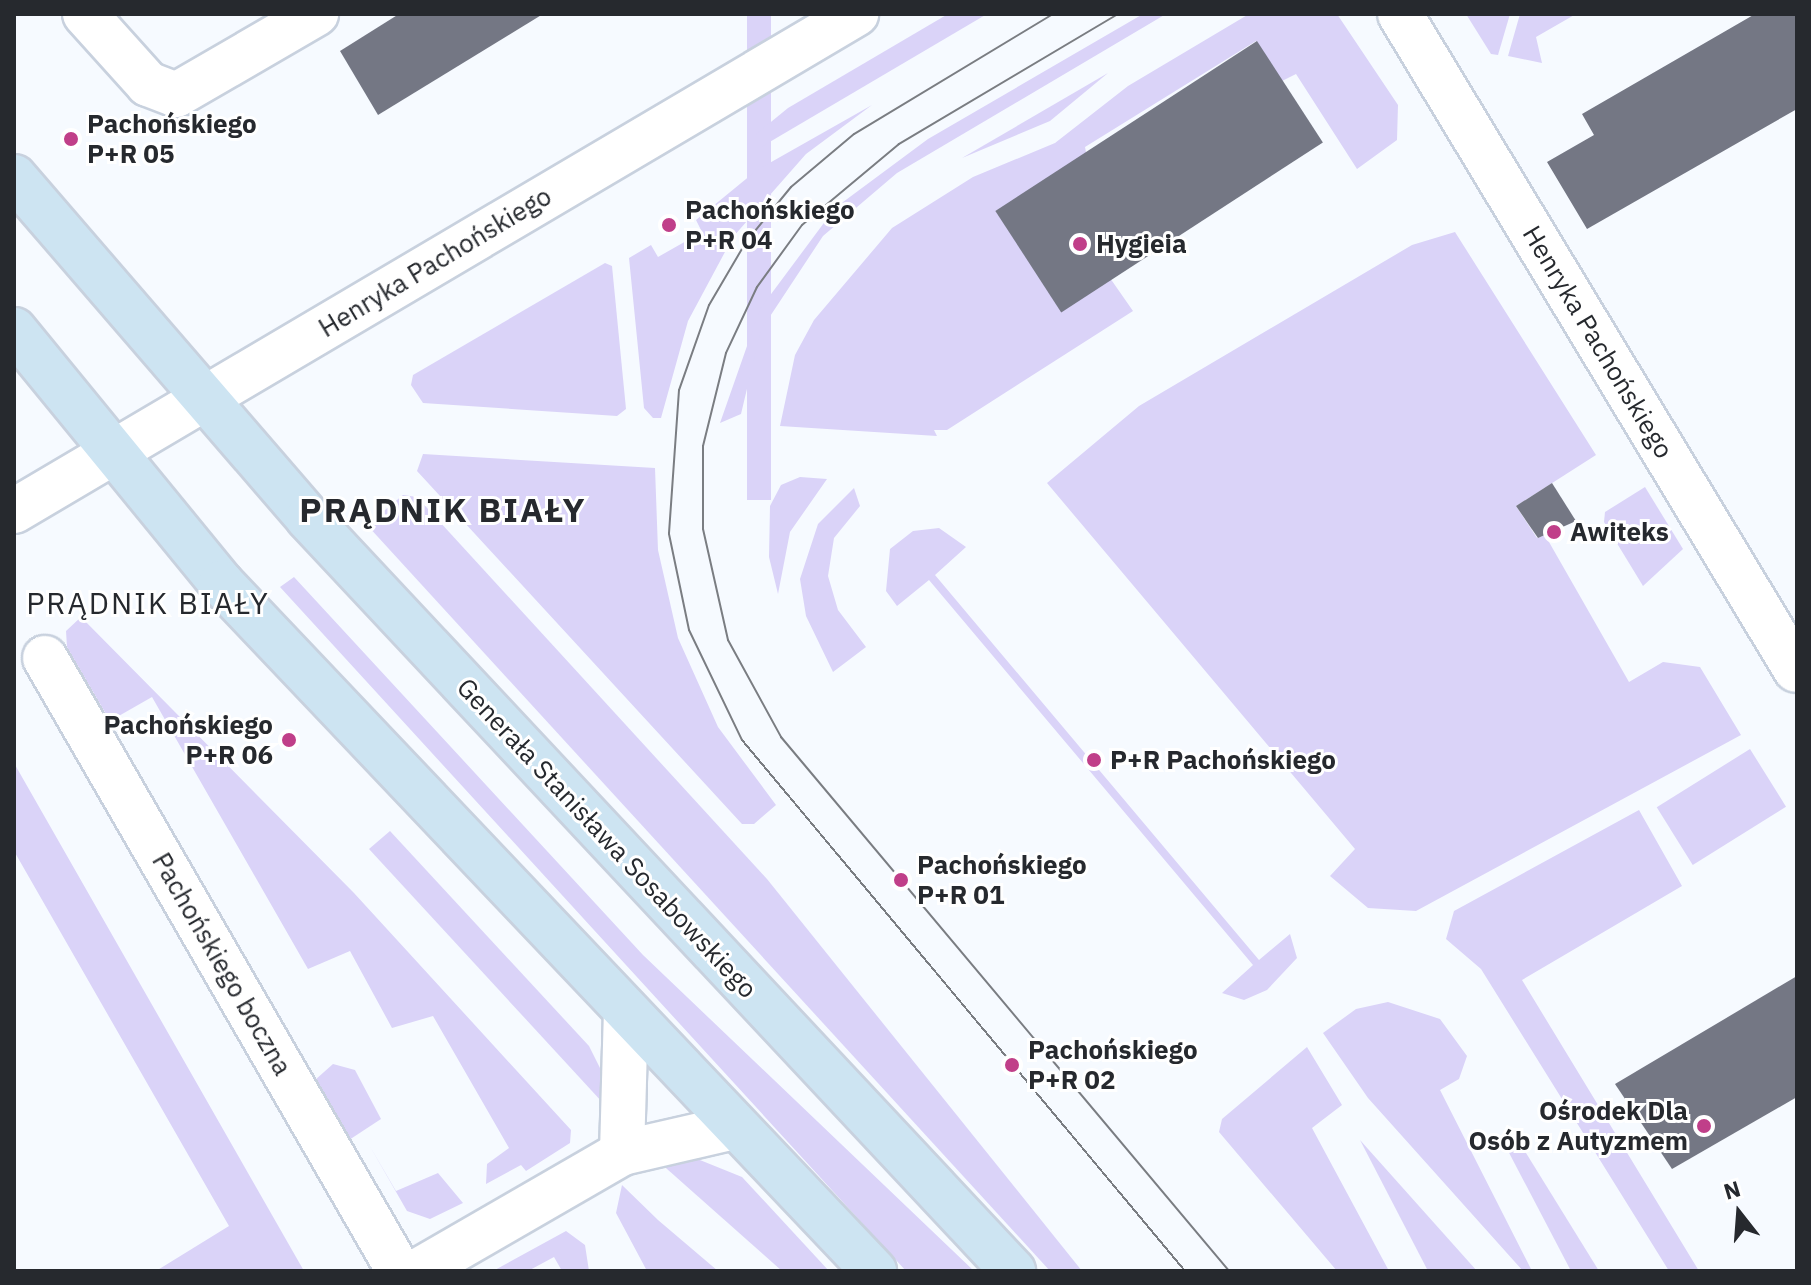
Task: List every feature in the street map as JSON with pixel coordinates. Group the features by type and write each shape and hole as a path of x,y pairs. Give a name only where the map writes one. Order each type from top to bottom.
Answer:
{"main road":[{"name":"Generała Stanisława Sosabowskiego","path":"14,177 203,401 1013,1271"},
{"path":"14,330 112,455 221,583 874,1271"}],"street":[{"path":"85,14 148,84 176,95 316,14"},
{"name":"Henryka Pachońskiego","path":"14,511 856,14"},
{"name":"Henryka Pachońskiego","path":"1400,14 1796,670"},
{"name":"Pachońskiego boczna","path":"45,658 399,1271"},
{"path":"622,1153 626,1012"},
{"path":"418,1271 622,1153 735,1127"}],"shaded area":[{"path":"747,14 771,14 771,500 747,500"},
{"path":"948,14 987,14 761,147 755,135 788,108"},
{"path":"1143,14 1166,14 897,173 823,236 761,330 741,414 720,423 760,309 835,208 928,139"},
{"path":"1249,14 1337,14 1398,105 1397,140 1357,169 1296,74 1282,81 1256,41 1085,147 1110,278 1133,311 947,430 934,430 937,436 780,426 795,355 814,320 892,228 973,177 1055,143 1128,86"},
{"path":"1466,14 1510,14 1498,55 1491,54"},
{"path":"1520,14 1576,14 1536,37 1542,63 1508,56"},
{"path":"1108,73 1050,121 962,158"},
{"path":"872,105 806,154 733,237 688,321 661,418 653,418 644,408 629,258 651,245 658,257 702,232 696,220 757,170"},
{"path":"1455,232 1596,455 1516,506 1537,538 1545,535 1629,682 1663,662 1700,667 1741,735 1416,911 1368,908 1330,876 1355,849 1047,483 1139,406 1412,245"},
{"path":"605,263 612,266 626,409 617,416 423,403 411,385 413,375"},
{"path":"423,454 655,468 658,550 678,638 718,727 776,805 754,824 742,824 417,471"},
{"path":"800,477 827,479 790,532 778,594 769,557 770,506 781,485"},
{"path":"1645,487 1683,549 1643,586 1604,522 1605,512"},
{"path":"854,488 860,506 834,538 828,576 838,610 866,647 833,672 806,616 800,579 818,524"},
{"path":"403,495 417,497 767,879 1082,1271 1050,1271 367,525"},
{"path":"939,528 966,547 935,575 1259,960 1290,934 1297,958 1267,990 1244,1000 1222,993 1253,965 929,580 897,606 886,591 890,549 913,531"},
{"path":"294,577 643,955 974,1271 906,1271 280,587"},
{"path":"81,617 354,893 571,1130 570,1143 526,1171 521,1165 486,1184 487,1164 509,1148 433,1016 392,1028 350,951 308,969 152,697 110,721 67,647 66,631"},
{"path":"1750,749 1786,807 1693,865 1657,807"},
{"path":"14,763 304,1271 156,1271 229,1226 14,851"},
{"path":"1639,810 1682,886 1522,980 1699,1271 1669,1271 1481,969 1446,939 1454,911"},
{"path":"390,831 589,1046 604,1076 603,1103 369,849"},
{"path":"1388,1002 1440,1019 1467,1056 1459,1079 1440,1090 1532,1271 1523,1271 1368,1098 1323,1033 1356,1009"},
{"path":"1307,1047 1342,1105 1312,1128 1389,1271 1337,1271 1219,1132 1222,1119"},
{"path":"333,1064 355,1070 381,1119 349,1140 315,1080"},
{"path":"1360,1140 1477,1271 1428,1271"},
{"path":"1518,1140 1599,1271 1571,1271 1506,1147"},
{"path":"368,1143 396,1191 438,1173 463,1203 430,1219 407,1211"},
{"path":"690,1156 742,1177 829,1271 782,1271 658,1161"},
{"path":"622,1185 718,1271 647,1271 616,1213"},
{"path":"566,1231 585,1245 589,1271 562,1271 554,1257 528,1271 493,1271"}],"building":[{"path":"399,14 543,14 378,115 340,51"},
{"path":"1755,14 1797,14 1797,109 1587,229 1547,162 1594,135 1582,114"},
{"path":"1257,41 1323,142 1061,312 995,211"},
{"path":"1552,483 1576,521 1538,538 1516,506"},
{"path":"1797,976 1797,1097 1672,1169 1615,1084"}],"tram line":[{"path":"1053,14 854,134 791,187 746,242 709,305 679,390 669,534 689,630 742,740 1185,1271"},
{"path":"1118,14 899,144 802,225 757,287 726,353 703,446 703,529 728,640 781,737 1229,1271"}],"place":[{"name":"Pachońskiego P+R 05","path":"71,139"},
{"name":"Pachońskiego P+R 04","path":"669,225"},
{"name":"Hygieia","path":"1080,244"},
{"name":"Awiteks","path":"1554,532"},
{"name":"Pachońskiego P+R 06","path":"289,740"},
{"name":"P+R Pachońskiego","path":"1094,760"},
{"name":"Pachońskiego P+R 01","path":"901,880"},
{"name":"Pachońskiego P+R 02","path":"1012,1065"},
{"name":"Ośrodek Dla Osób z Autyzmem","path":"1704,1126"}],"district":[{"name":"PRĄDNIK BIAŁY","path":"443,510"},
{"name":"PRĄDNIK BIAŁY","path":"148,603"}]}
